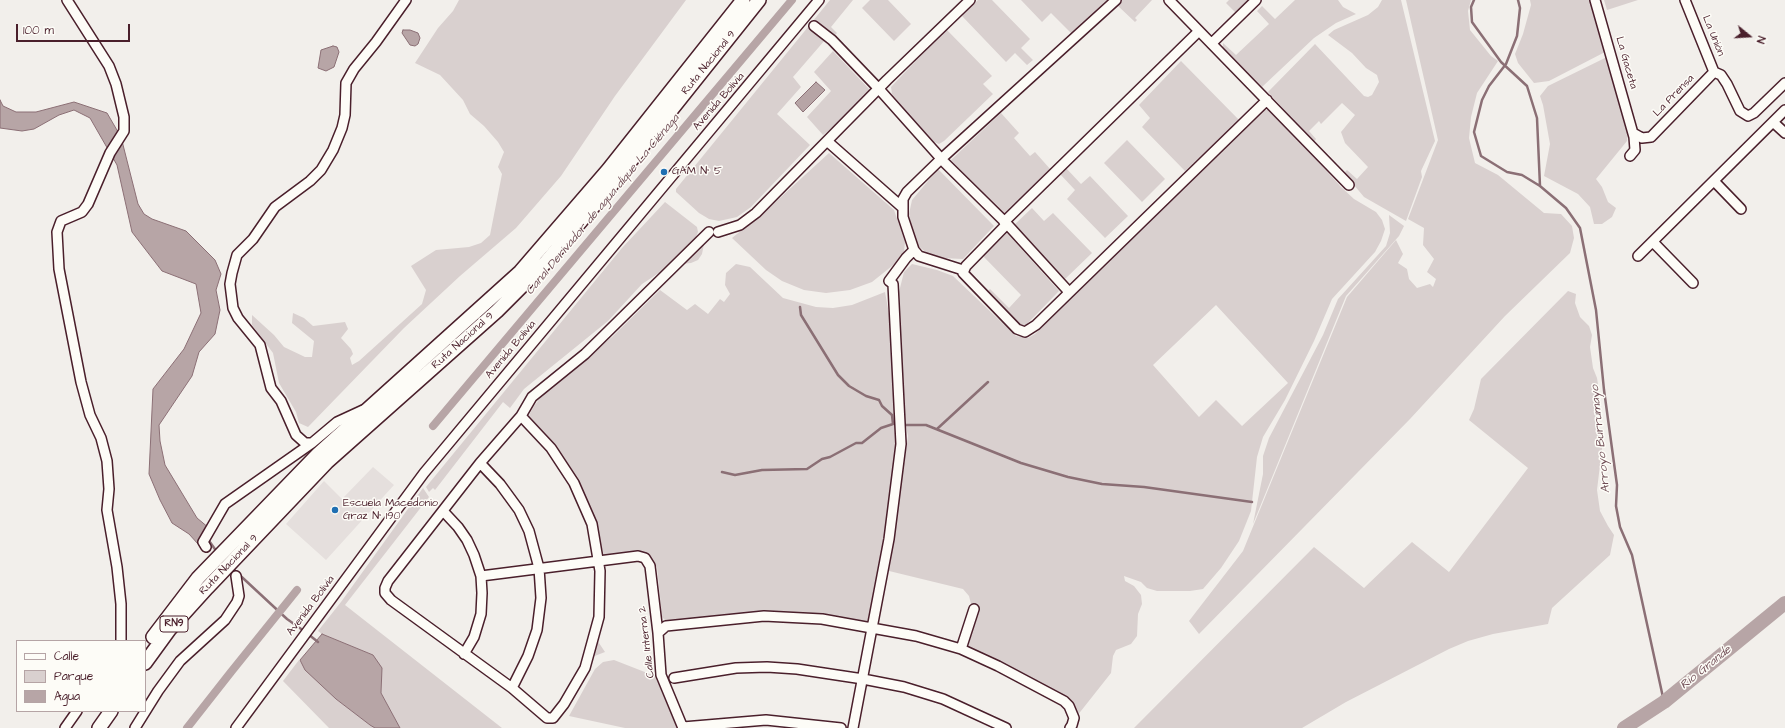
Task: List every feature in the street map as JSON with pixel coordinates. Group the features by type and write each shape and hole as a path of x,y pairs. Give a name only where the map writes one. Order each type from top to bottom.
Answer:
{"highway":[{"name":"Ruta Nacional 9","path":"243,541 318,454 490,300 539,251 608,170 743,0"},
{"name":"Ruta Nacional 9","path":"146,646 202,583 243,541 326,462 497,311 546,262 609,188 759,0"},
{"name":"Ruta Nacional 9","path":"146,662 202,583"},
{"path":"91,728 101,712"},
{"path":"99,728 110,712"}],"street":[{"path":"67,0 109,66 116,84 124,116 124,131 110,154 88,204 82,212 61,221 57,232 59,269 81,382 90,415 101,438 107,461 109,489 107,510 117,567 121,604 121,640"},
{"path":"312,443 305,443 296,435 281,401 271,388 260,345 238,318 233,308 230,284 232,273 237,254 255,237 275,207 310,182 321,170 333,150 342,128 345,115 346,83 354,69 376,42 406,0"},
{"name":"Avenida Bolivia","path":"236,728 424,473 819,0"},
{"path":"521,416 551,448 574,483 592,524 599,560 601,594 597,629 585,668 564,704 553,718 547,718 512,688 391,600 385,593 388,581 444,512 480,463 521,416 532,397 585,354 714,232 740,225 756,213 970,0"},
{"path":"963,270 919,256 914,250 908,232 903,208 903,199 907,192 941,159 1116,0"},
{"path":"1169,0 1349,185"},
{"path":"1212,43 1256,0"},
{"name":"La Gaceta","path":"1595,0 1633,133 1635,150 1630,156"},
{"name":"La Unión","path":"1686,0 1714,72 1721,75 1740,111 1748,116 1754,113 1785,83"},
{"path":"814,26 832,40 879,89 941,159 1005,223 1070,292"},
{"path":"963,270 1005,223 1199,31"},
{"name":"La Prensa","path":"1633,133 1642,138 1651,137 1714,72"},
{"path":"963,270 965,277 1018,329 1025,332 1036,325 1267,100"},
{"path":"1638,256 1785,110"},
{"path":"1773,122 1785,133"},
{"path":"827,141 834,145 903,208"},
{"path":"1714,181 1741,209"},
{"path":"1653,242 1693,283"},
{"path":"853,728 889,539 901,444 893,284 889,281 906,258 914,250"},
{"path":"206,547 203,542 225,504 312,443 337,422 369,407"},
{"path":"480,463 500,484 519,510 529,531 540,568 541,598 537,630 528,656 512,688"},
{"path":"444,512 467,540 474,555 480,576 482,593 481,614 474,637 464,654"},
{"name":"Calle Interna 2","path":"599,560 638,556 645,558 650,566 658,633 661,675 683,727"},
{"path":"480,576 599,560"},
{"path":"146,710 180,661 225,620 237,602 239,596 236,576"},
{"path":"961,650 974,610"},
{"path":"658,633 666,626 764,616 822,619 916,636 961,650 998,666 1064,701 1069,706 1074,718 1070,728"},
{"path":"674,678 736,668 767,667 797,669 863,678 904,687 944,699 1006,728"},
{"path":"65,728 76,712"},
{"path":"135,728 145,712"},
{"path":"683,727 766,720 841,728"}],"shaded area":[{"name":"Escuela Macedonio Graz N° 190","path":"373,467 394,485 326,560 286,524 324,481 342,499"}],"green space":[{"path":"459,0 686,0 615,96 561,176 516,228 460,276 404,328 308,427 299,423 296,412 279,383 273,353 252,325 252,315 274,335 284,347 305,357 312,357 314,341 292,323 293,313 304,318 313,326 345,322 348,329 341,338 351,349 353,354 350,358 352,365 359,361 422,304 426,290 411,266 436,250 469,247 481,243 490,235 502,174 498,167 504,152 498,142 484,126 470,114 463,100 440,75 415,63 438,28 453,11"},
{"path":"830,0 853,0 831,27 837,33 833,38 825,40 793,77 801,87 777,114 810,145 751,207 737,217 719,221 709,219 699,213 676,192 676,189"},
{"path":"870,0 888,0 911,24 894,41 862,8"},
{"path":"978,0 992,0 1030,39 1021,48 1033,60 1027,65 1015,53 1006,62 962,16"},
{"path":"1021,0 1114,0 1072,34 1051,13 1042,22"},
{"path":"1122,0 1152,0 1135,18 1137,20 1135,22 1117,5"},
{"path":"1229,0 1250,0 1236,13 1226,3"},
{"path":"1295,0 1338,0 1343,7 1356,14 1336,23 1314,38 1262,87 1223,48 1223,43 1236,55 1269,24 1257,11 1262,6 1275,19"},
{"path":"1382,0 1401,0 1435,141 1421,171 1422,177 1406,221 1364,197 1344,173 1347,170 1357,179 1368,167 1345,143 1341,132 1355,115 1342,103 1321,124 1319,121 1309,131 1316,139 1314,142 1268,92 1315,44 1364,96 1368,97 1372,95 1379,82 1377,75 1366,68 1352,53 1328,35 1334,30 1368,15 1378,7"},
{"path":"1406,0 1471,0 1468,11 1470,30 1491,56 1498,61 1477,93 1471,117 1469,138 1475,163 1498,175 1544,213 1561,214 1572,226 1574,238 1570,253 1505,316 1410,419 1199,634 1189,621 1243,551 1347,297 1396,240 1403,254 1398,263 1407,269 1409,279 1417,288 1430,284 1433,287 1436,279 1427,272 1434,259 1423,245 1424,228 1408,219 1438,140"},
{"path":"1530,0 1592,0 1607,51 1549,81 1534,83 1518,63 1515,54 1523,34 1531,5"},
{"path":"1604,0 1638,0 1607,10"},
{"path":"946,29 992,76 983,84 993,94 939,144 934,142 904,109 892,94 891,87"},
{"path":"833,51 870,90 842,119 823,135 807,117 831,91 814,72"},
{"path":"1609,56 1628,128 1627,141 1596,179 1602,187 1608,202 1616,208 1612,217 1602,224 1594,224 1590,207 1578,194 1544,176 1550,144 1540,96 1548,86"},
{"path":"1181,61 1240,121 1185,171 1142,127 1150,118 1139,105"},
{"path":"1264,110 1270,110 1278,116 1341,187 1354,199 1376,212 1382,220 1385,229 1375,252 1332,299 1314,341 1285,400 1263,437 1257,457 1251,511 1239,541 1221,568 1203,589 1190,591 1157,591 1147,588 1141,582 1124,576 1125,581 1134,586 1141,595 1142,604 1138,614 1137,636 1131,644 1116,650 1113,656 1111,673 1077,716 1074,706 1065,698 1010,667 957,643 971,604 969,596 963,589 885,570 895,526 908,436 904,416 898,296 904,272 912,264 937,270 953,276 1016,336 1028,338 1035,334","holes":["1216,305 1288,383 1242,426 1216,400 1199,417 1153,365"]},
{"path":"1001,113 1019,133 1014,138 1030,156 1035,152 1051,170 1003,215 951,160"},
{"path":"1127,140 1165,179 1142,202 1104,163"},
{"path":"829,153 894,210 905,242 904,252 897,262 872,282 850,290 826,293 804,290 782,281 766,270 732,238 770,207"},
{"path":"1066,168 1081,184 1090,176 1128,216 1105,238 1067,199 1075,190 1060,174"},
{"path":"938,169 994,226 963,259 941,258 927,253 918,246 913,237 909,214 912,200"},
{"path":"665,202 697,227 698,232 695,239 668,267 642,284 608,321 524,389 510,408 503,402 435,490 433,488 429,492 426,487 622,248"},
{"path":"1032,208 1044,221 1053,213 1092,253 1065,279 1013,226"},
{"path":"1389,215 1404,226 1399,236 1346,296 1253,524 1263,474 1263,456 1269,438 1323,335 1338,299 1386,246 1390,233"},
{"path":"1007,233 1059,291 1026,325 1018,325 986,293 990,289 1009,308 1021,295 983,256"},
{"path":"705,239 702,254 698,260 691,263 681,264"},
{"path":"736,264 750,267 783,298 816,307 833,308 852,305 885,292 889,314 897,445 886,535 868,622 774,612 726,614 667,622 662,617 657,567 639,552 604,555 591,512 527,419 534,406 547,389 612,337 660,290 687,310 695,304 708,314 720,299 724,302 730,294 725,285 726,273"},
{"path":"1568,291 1576,294 1575,303 1580,317 1589,326 1592,335 1590,347 1593,368 1597,378 1599,391 1599,404 1596,416 1597,426 1601,430 1603,440 1597,490 1600,511 1614,535 1610,555 1552,608 1548,624 1493,634 1468,641 1449,649 1346,702 1302,728 1134,728 1314,547 1364,588 1412,542 1449,572 1528,468 1469,420 1474,409 1481,379"},
{"path":"423,488 429,497 345,605 502,728 400,728 381,693 382,682 373,655 318,631 341,602"},
{"path":"597,640 605,652 592,657"},
{"path":"299,660 336,699 375,728 329,728 283,681"},
{"path":"614,660 655,676 677,728 625,728 569,716 595,669 603,662"}],"water":[{"path":"403,30 410,30 418,33 420,38 418,44 415,46 410,45 402,33"},
{"path":"333,46 337,47 339,52 334,67 326,71 318,68 321,50"},
{"path":"816,82 825,90 803,112 795,103"},
{"path":"0,100 3,106 16,112 36,112 74,102 107,113 121,137 138,204 144,214 152,219 186,231 215,260 221,274 216,290 220,310 215,334 199,352 192,376 159,425 160,441 165,465 197,518 209,528 198,544 189,534 172,523 149,474 153,389 184,349 201,313 196,284 162,271 132,232 117,165 90,118 74,110 59,115 34,129 22,131 0,128"},
{"path":"322,634 373,655 382,668 381,693 400,728 375,728 370,725 336,699 305,670 300,660"}],"waterway":[{"name":"Canal Derivador de agua dique La Ciénaga","path":"433,426 792,0"},
{"name":"Arroyo Burrumayo","path":"1474,0 1471,7 1472,22 1501,62 1527,86 1537,118 1540,186 1566,208 1580,228 1596,310 1604,390 1617,485 1616,506 1620,527 1632,555 1664,702"},
{"name":"Arroyo Burrumayo","path":"1518,0 1520,8 1517,36 1506,64 1489,86 1482,100 1474,132 1481,156 1507,172 1522,175 1540,186"},
{"path":"722,472 735,475 762,470 807,469 822,459 830,457 856,443 862,443 881,428 893,424 892,415 882,406 879,400 866,396 849,386 838,375 801,315 800,307"},
{"path":"937,429 988,382"},
{"path":"906,425 926,425 1021,463 1068,477 1102,484 1144,487 1252,502"},
{"path":"207,538 217,552"},
{"path":"231,567 287,619 304,631"},
{"name":"Canal Derivador de agua dique La Ciénaga","path":"231,672 297,590"},
{"name":"Río Grande","path":"1624,728 1664,702 1785,603"},
{"path":"308,634 318,642"},
{"name":"Canal Derivador de agua dique La Ciénaga","path":"187,728 231,672"}],"place":[{"name":"GAM N° 5","path":"664,172"},
{"name":"Escuela Macedonio Graz N° 190","path":"335,510"}]}
